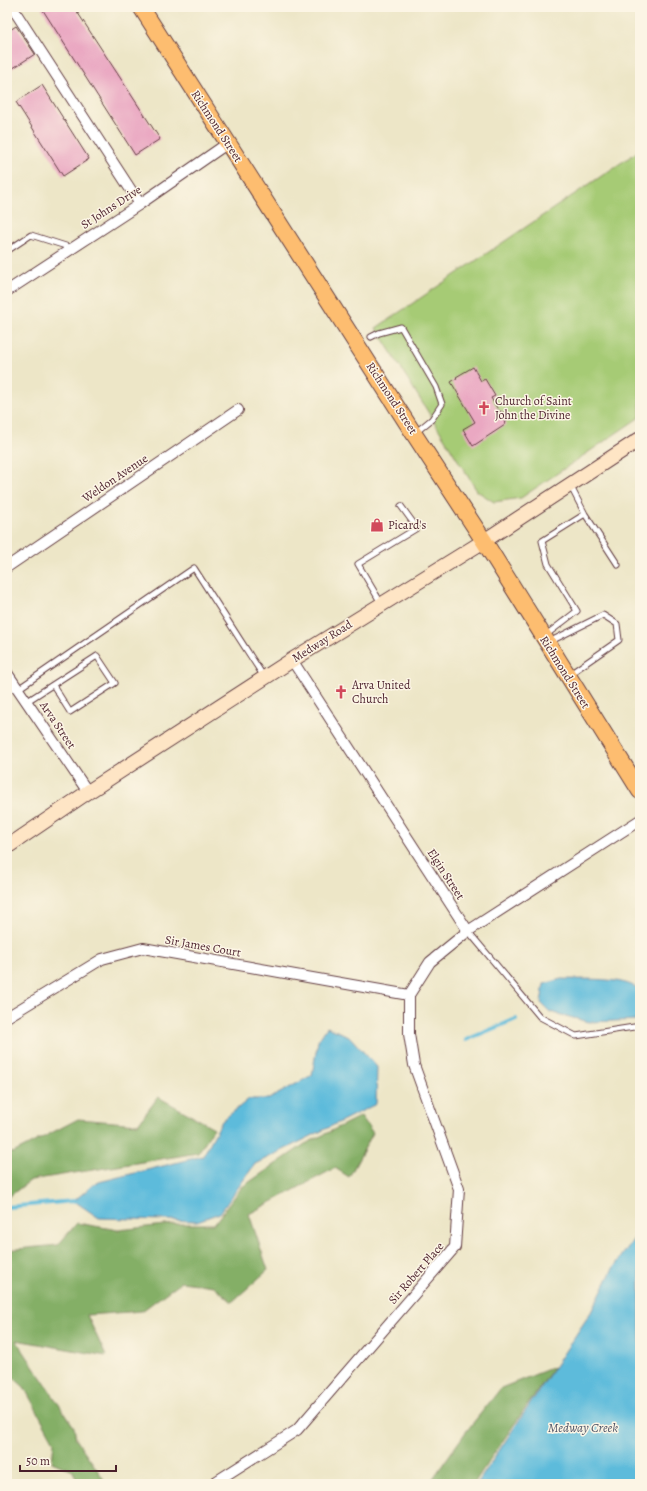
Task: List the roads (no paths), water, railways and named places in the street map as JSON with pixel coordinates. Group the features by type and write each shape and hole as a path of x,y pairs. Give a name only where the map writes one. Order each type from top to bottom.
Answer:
{"main road":[{"name":"Richmond Street","path":"141,7 414,434 484,540 545,640 638,784"},
{"name":"Medway Road","path":"7,847 264,677 484,540 640,439"}],"street":[{"path":"12,7 140,204"},
{"name":"St Johns Drive","path":"7,291 140,204 228,143"},
{"name":"Weldon Avenue","path":"7,567 238,410"},
{"name":"Elgin Street","path":"292,660 468,931"},
{"name":"Arva Street","path":"7,673 88,792"},
{"path":"409,995 430,962 468,931 640,820"},
{"name":"Sir James Court","path":"7,1017 102,959 143,948 409,995"},
{"name":"Sir Robert Place","path":"212,1484 297,1430 455,1247 459,1189 414,1065 409,1034 409,995"}],"lane":[{"path":"7,251 31,235 72,248"},
{"path":"371,337 379,333 401,327 436,387 442,404 432,419 414,434"},
{"path":"569,484 585,514 618,565"},
{"path":"381,604 358,564 417,528 401,506"},
{"path":"545,640 577,611 548,564 542,541 585,514"},
{"path":"18,689 194,568 264,677"},
{"path":"545,640 603,615 617,624 619,640 568,676"},
{"path":"26,702 97,656 115,683 70,712 53,685"},
{"path":"468,931 540,1017 576,1036 634,1028 640,1029"}],"water":[{"path":"561,979 613,981 633,986 640,990 640,1020 589,1022 550,1012 541,1003 544,984"},
{"path":"327,1027 349,1036 377,1067 376,1104 255,1164 220,1213 197,1221 99,1218 74,1201 95,1183 203,1156 222,1121 249,1099 269,1099 312,1075 318,1041"},
{"name":"Medway Creek","path":"640,1230 640,1484 477,1484 591,1312 612,1270"}],"waterway":[{"path":"466,1040 516,1019"},
{"path":"7,1207 74,1201"}],"place":[{"name":"Church of Saint John the Divine","path":"484,408"},
{"name":"Picard's","path":"377,525"},
{"name":"Arva United Church","path":"341,692"}]}
